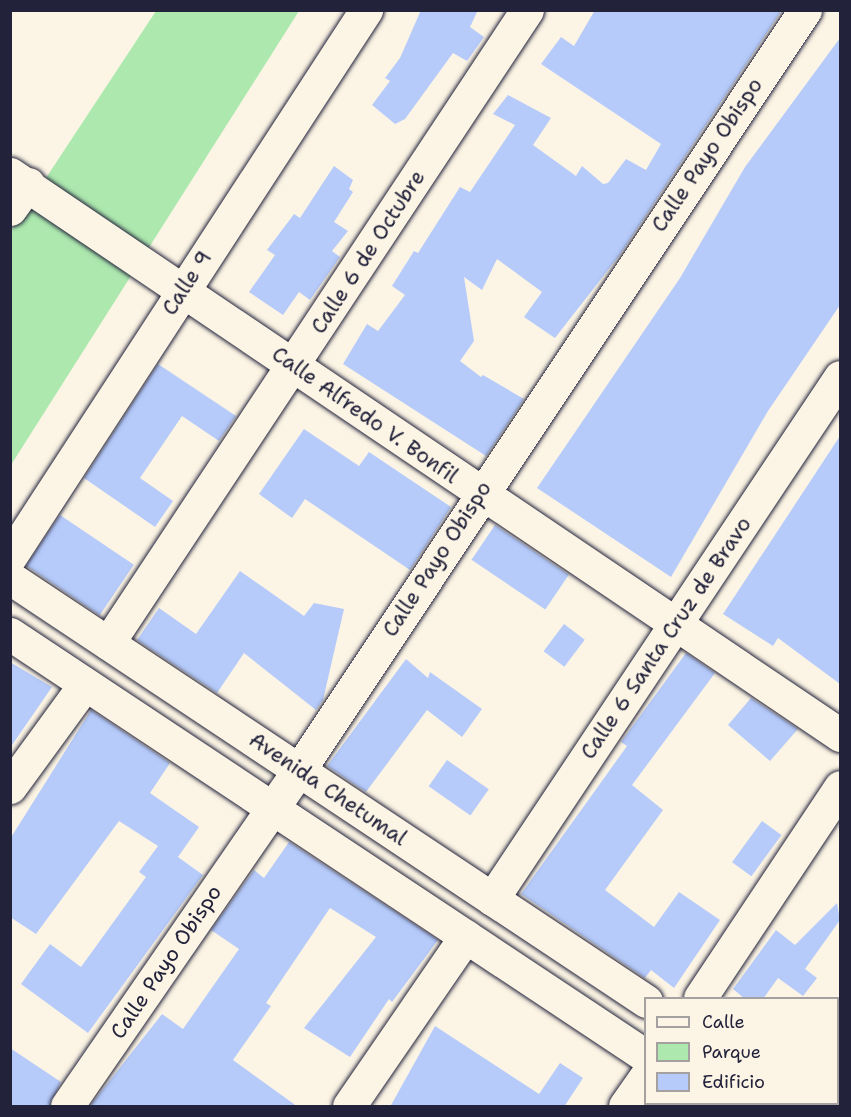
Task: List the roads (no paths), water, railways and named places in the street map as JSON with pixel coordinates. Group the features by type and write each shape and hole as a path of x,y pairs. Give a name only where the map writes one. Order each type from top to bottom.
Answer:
{"street":[{"name":"Calle 9","path":"10,557 182,289 366,10"},
{"name":"Calle 6 de Octubre","path":"108,643 294,366 527,10"},
{"name":"Calle Payo Obispo","path":"67,1107 299,770 480,494 805,10"},
{"name":"Calle Alfredo V. Bonfil","path":"16,189 182,289 480,494 678,621 840,735"},
{"name":"Calle 6 Santa Cruz de Bravo","path":"492,899 840,377"},
{"name":"Avenida Chetumal","path":"10,578 644,1000"},
{"path":"10,634 644,1055"},
{"path":"10,788 85,684"},
{"path":"701,997 840,787"},
{"path":"350,1107 466,936"},
{"path":"625,1107 644,1078"}]}
